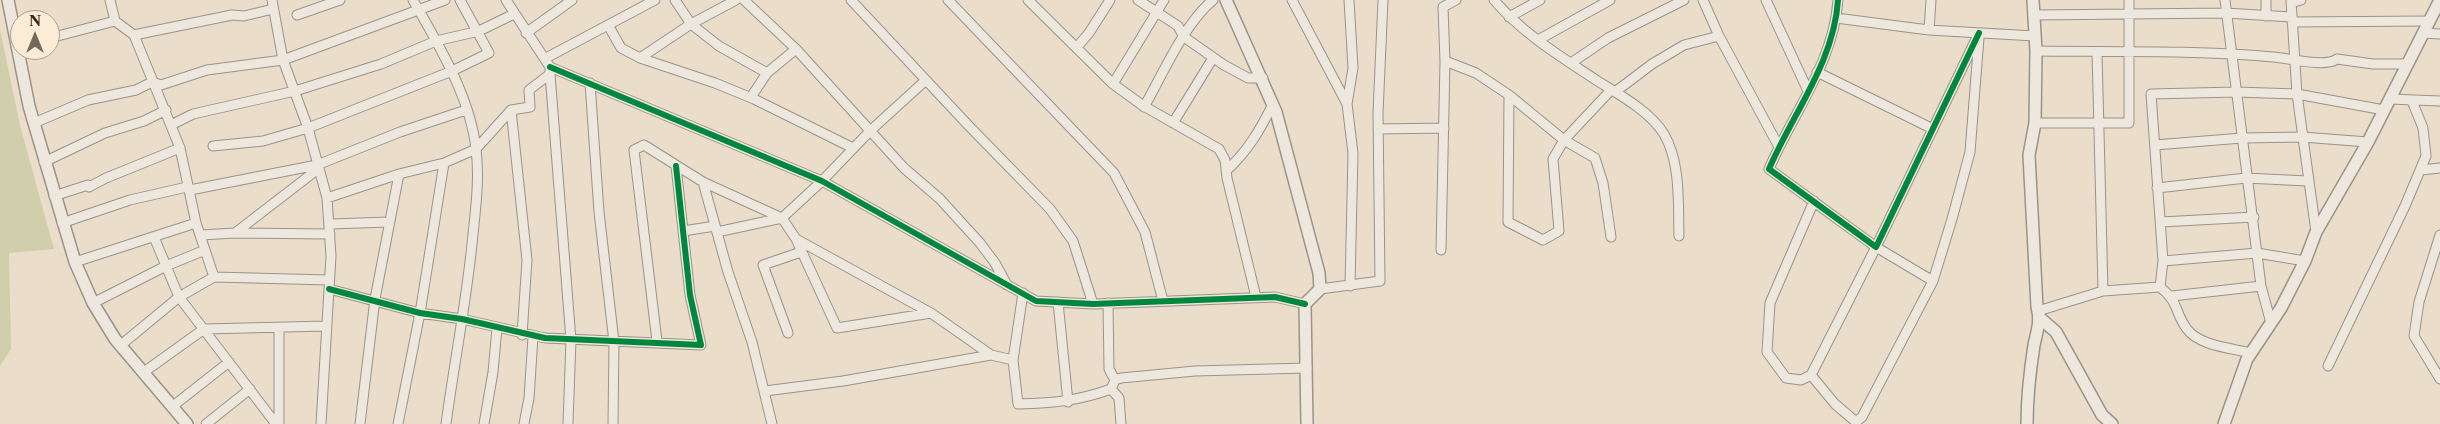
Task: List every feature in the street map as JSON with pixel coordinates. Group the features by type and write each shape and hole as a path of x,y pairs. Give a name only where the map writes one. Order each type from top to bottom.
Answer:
{"street":[{"path":"110,0 115,21 134,35 152,82 166,110 180,148 196,223 214,277"},
{"path":"298,15 340,0"},
{"path":"413,0 452,71 466,110 476,149 476,208 469,283 446,424"},
{"path":"34,123 88,100 136,90 152,82 161,85 207,70 283,60 445,0"},
{"path":"212,146 263,142 308,128 452,71 489,54 479,31 460,0"},
{"path":"506,0 549,66 571,340 568,424"},
{"path":"526,33 572,0"},
{"path":"327,198 399,174 444,164 476,149 511,110 530,107 529,90 549,66 608,24 655,0"},
{"path":"675,0 692,24 719,46 767,73"},
{"path":"640,58 692,24 736,0"},
{"path":"744,0 796,49 904,168 940,199 980,243 995,263 1007,285"},
{"path":"851,0 1050,208 1072,241 1093,304"},
{"path":"948,0 1114,173 1145,232 1163,301"},
{"path":"1028,0 1113,84 1144,107 1219,149 1225,160 1256,297"},
{"path":"1077,47 1089,33 1110,0"},
{"path":"1138,0 1178,26 1184,37 1213,58 1248,78 1262,78"},
{"path":"1113,84 1164,0"},
{"path":"1144,107 1184,37 1205,6 1213,0"},
{"path":"1226,0 1273,104 1292,166 1319,273 1320,289"},
{"path":"1292,0 1346,104"},
{"path":"1349,0 1353,68 1346,104 1353,153 1350,286"},
{"path":"1307,424 1304,304 1320,289 1380,282 1378,130 1384,0"},
{"path":"1441,250 1445,61 1443,7 1456,0"},
{"path":"1494,0 1509,17 1538,40 1649,117 1664,135 1677,172 1679,236"},
{"path":"1509,17 1540,0"},
{"path":"1538,40 1610,0"},
{"path":"1571,63 1608,38 1684,0"},
{"path":"1703,0 1719,36 1778,147"},
{"path":"1766,0 1808,91"},
{"path":"1838,0 1836,18 1828,48 1808,91 1778,147 1769,169 1876,247 1933,281"},
{"path":"1929,30 1931,0"},
{"path":"2027,424 2030,378 2039,315 2029,155 2035,123 2036,51 2033,0"},
{"path":"2035,123 2100,125 2129,123 2129,0"},
{"path":"2225,0 2246,178 2254,217 2261,286 2271,323"},
{"path":"2266,0 2266,16"},
{"path":"2301,0 2291,2 2292,19 2297,94 2316,232"},
{"path":"2224,424 2251,353 2271,323 2305,261 2316,232 2368,142 2440,0"},
{"path":"134,35 232,15 244,16 273,4 283,60 308,128 317,167 327,198 330,224 329,284 321,424"},
{"path":"2033,14 2226,13 2292,19 2429,21"},
{"path":"170,125 193,114 295,92 381,64 436,41 479,31 514,14"},
{"path":"1836,18 1929,30 2035,36"},
{"path":"60,35 115,21"},
{"path":"608,24 622,48 640,58 715,83 751,98 854,148"},
{"path":"1814,201 1770,303 1767,352 1786,378 1801,380 1811,375 1876,247 1979,33"},
{"path":"1811,375 1835,404 1856,422 1862,417 1933,281 1970,152 1979,33"},
{"path":"2423,34 2440,34"},
{"path":"1509,95 1508,222 1543,240 1559,231 1553,159 1564,140 1613,91 1652,64 1678,48 1719,36"},
{"path":"751,98 767,73 796,49"},
{"path":"2036,51 2231,53 2317,62 2334,61 2337,59 2372,64 2407,64"},
{"path":"2097,52 2103,291"},
{"path":"1173,123 1213,58"},
{"path":"22,60 34,123 44,162 75,262 93,303 121,346 187,424"},
{"path":"1445,61 1476,73 1509,95 1564,140 1595,158 1603,183 1610,237"},
{"path":"549,66 822,181 1036,300 1093,304 1275,297 1304,304"},
{"path":"1817,72 1933,129"},
{"path":"683,231 716,229 782,218 822,181 870,131 926,80"},
{"path":"590,83 600,212 614,342 612,424"},
{"path":"2160,287 2163,261 2151,94 2236,92 2297,94 2387,104 2412,101 2440,101"},
{"path":"2328,366 2426,156 2426,143 2412,101"},
{"path":"1226,170 1242,156 1257,137 1273,104"},
{"path":"44,162 105,133 144,121 166,110"},
{"path":"62,223 130,200 189,188 317,167 400,132 466,110"},
{"path":"511,110 527,260 522,335"},
{"path":"1378,130 1444,128"},
{"path":"2155,145 2242,138 2302,137 2368,142"},
{"path":"657,341 634,150 644,145 703,182 782,218 796,239 837,328 931,313"},
{"path":"54,196 88,185 89,187 106,178 180,148"},
{"path":"398,424 420,313 444,164"},
{"path":"121,346 179,297 214,277 329,284 420,313 462,320 534,337 614,342 657,341 701,344 690,295 676,166"},
{"path":"235,233 317,167"},
{"path":"2421,170 2440,168"},
{"path":"360,424 375,299 399,174"},
{"path":"2157,188 2246,178 2308,181"},
{"path":"703,182 728,272 752,342 772,424"},
{"path":"2161,222 2254,217"},
{"path":"330,224 390,222"},
{"path":"75,262 196,223"},
{"path":"201,235 235,233 330,234"},
{"path":"2440,235 2419,302 2414,336 2440,379"},
{"path":"154,237 179,297 278,424"},
{"path":"796,239 931,313 991,354 1013,360"},
{"path":"93,303 166,266 205,250"},
{"path":"788,333 763,266 801,252"},
{"path":"2163,261 2257,253 2305,261"},
{"path":"2172,296 2261,286"},
{"path":"2039,315 2103,291 2160,287 2172,296 2186,328 2196,338 2251,353"},
{"path":"1023,293 1013,360 1018,404 1068,402 1113,384 1121,378 1195,371 1307,368"},
{"path":"1058,302 1068,402"},
{"path":"1108,303 1109,369 1119,398 1121,424"},
{"path":"2039,315 2056,332 2102,415 2112,424"},
{"path":"144,372 204,329 326,326"},
{"path":"278,424 279,328"},
{"path":"484,424 493,372 497,328"},
{"path":"524,424 529,398 534,337"},
{"path":"765,391 843,381 991,354"},
{"path":"173,406 229,362"},
{"path":"206,424 250,389"}],"shaded area":[{"path":"0,30 20,125 54,249 9,253 11,349 0,366"}],"cycle path":[{"path":"1838,0 1835,23 1821,66 1769,169 1876,247 1979,33"},
{"path":"550,67 822,181 1036,301 1093,304 1275,297 1305,304"},
{"path":"329,289 420,313 462,319 545,338 701,345 690,295 676,166"}]}
